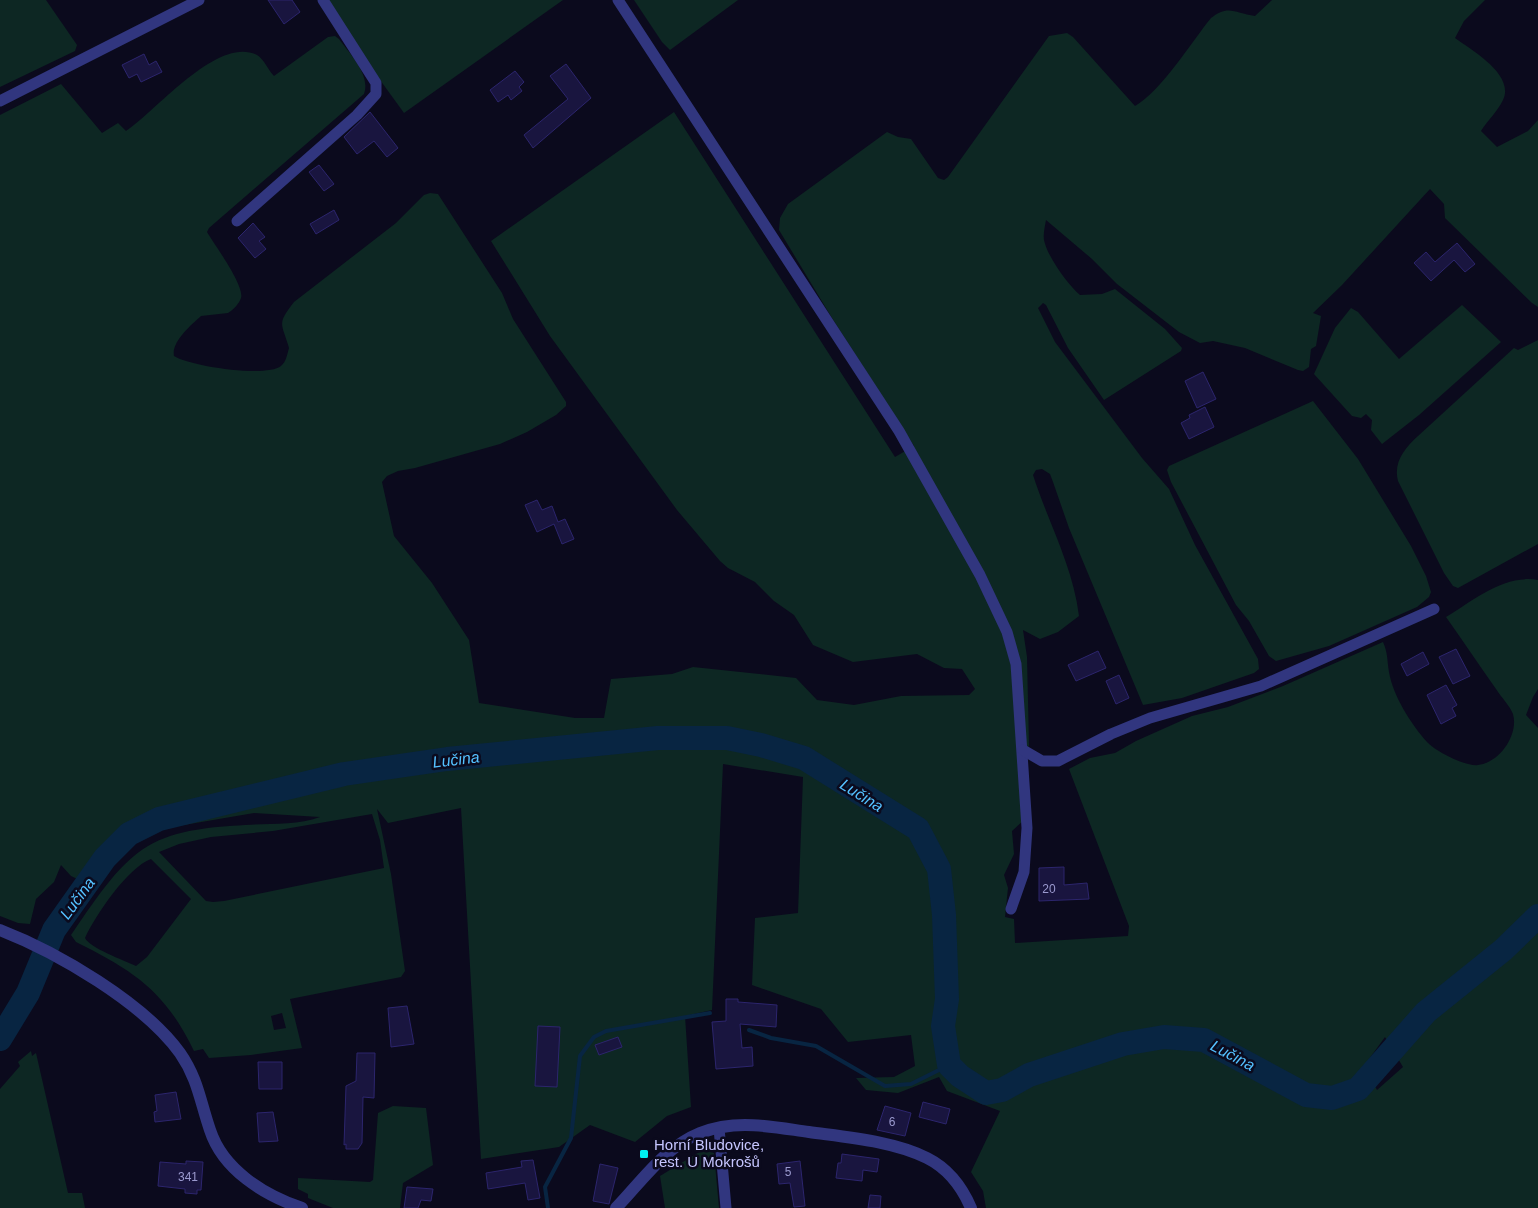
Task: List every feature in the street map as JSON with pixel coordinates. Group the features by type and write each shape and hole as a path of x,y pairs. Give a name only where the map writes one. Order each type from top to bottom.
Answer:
{"street":[{"path":"0,101 199,0"},
{"path":"237,221 358,115 376,94 376,83 323,0"},
{"path":"618,0 899,431 980,575 1007,632 1016,664 1027,828 1024,872 1011,909"},
{"path":"1023,750 1042,761 1058,762 1111,734 1150,718 1261,686 1434,609"},
{"path":"0,930 56,957 94,980 152,1022 176,1047 193,1075 200,1092 210,1130 217,1145 230,1164 267,1193 302,1208"},
{"path":"616,1208 651,1169 676,1147 700,1133 742,1125 764,1126 858,1139 913,1152 933,1161 946,1172 966,1197 970,1208"},
{"path":"719,1128 726,1208"}],"green space":[{"path":"0,0 46,0 77,45 75,51 0,87"},
{"path":"328,0 563,0 404,113 367,62"},
{"path":"634,0 738,0 670,50 662,42"},
{"path":"1272,0 1485,0 1464,21 1455,38 1490,64 1503,82 1505,91 1503,100 1481,131 1497,147 1528,131 1538,120 1538,307 1445,218 1444,204 1430,189 1342,285 1313,313 1321,316 1316,346 1311,349 1309,367 1303,371 1245,348 1213,341 1200,343 1179,332 1117,284 1092,259 1046,220 1044,240 1049,254 1064,277 1080,295 1102,294 1115,289 1165,329 1182,348 1181,351 1104,400 1068,348 1046,305 1043,303 1038,308 1055,342 1142,458 1169,489 1195,545 1258,659 1259,669 1254,673 1182,698 1143,705 1069,528 1050,474 1042,469 1036,470 1033,475 1066,562 1079,616 1058,632 1040,639 1023,630 1027,657 1029,745 1021,776 1024,820 1012,831 1014,854 1004,875 1008,888 1005,917 1014,919 1015,943 1128,936 1129,926 1069,769 1090,758 1115,753 1136,741 1192,716 1228,707 1283,686 1383,642 1394,691 1409,718 1427,742 1443,754 1466,764 1478,765 1493,759 1506,747 1510,739 1513,731 1513,714 1446,617 1478,596 1501,585 1525,579 1538,580 1538,689 1526,715 1538,728 1538,1208 986,1208 983,1191 971,1172 1000,1111 947,1091 939,1077 898,1093 866,1090 856,1078 894,1077 915,1066 911,1035 848,1042 821,1009 752,985 755,918 798,913 803,777 723,764 712,1010 685,1016 691,1107 667,1116 635,1142 590,1125 559,1147 481,1159 461,808 388,823 377,809 391,874 405,971 401,977 290,999 302,1048 251,1055 209,1058 203,1049 194,1051 171,1013 146,985 115,963 76,942 71,935 96,899 125,864 136,854 159,840 183,832 208,828 292,823 320,817 254,813 143,832 88,884 71,876 61,865 54,882 36,899 30,924 18,923 0,916 0,115 61,84 102,133 118,123 126,131 188,78 206,65 224,56 241,52 257,55 274,76 328,37 335,36 354,58 362,72 365,80 364,94 209,228 207,232 234,275 241,292 241,298 236,307 228,313 201,316 187,329 179,340 174,356 210,367 245,371 260,371 281,366 289,348 282,324 285,315 294,302 396,223 424,195 430,193 438,194 502,293 513,319 566,402 566,406 556,415 527,432 500,444 398,471 387,476 382,482 394,536 432,583 469,640 479,703 575,718 604,718 611,679 672,674 693,667 796,678 817,700 854,705 901,696 969,695 975,689 962,669 944,668 917,654 853,662 813,645 794,615 774,601 755,582 728,568 720,561 677,510 550,336 491,241 674,112 895,457 914,446 832,318 779,230 780,218 788,204 887,132 898,137 911,139 938,178 944,180 1049,36 1067,33 1073,37 1135,106 1145,99 1165,78 1211,18 1227,10 1255,16","holes":["372,814 380,840 384,868 213,902 206,901 159,852 179,844 211,837 273,831","151,859 191,899 147,957 136,966 100,950 85,938 96,917 113,893 142,864","282,1013 286,1028 274,1030 271,1016","1385,1037 1403,1067 1377,1090 1364,1066"]},
{"path":"1462,305 1501,342 1419,415 1382,444 1371,430 1372,420 1366,414 1361,418 1352,416 1314,374 1335,328 1351,308 1358,312 1399,359"},
{"path":"1538,340 1538,544 1458,588 1453,586 1444,573 1398,481 1397,468 1401,456 1413,441 1514,348 1518,350"},
{"path":"1313,401 1358,459 1411,546 1426,576 1431,592 1429,597 1417,607 1329,646 1276,661 1269,656 1249,621 1236,605 1171,482 1167,470 1169,466"},
{"path":"31,1051 32,1056 36,1053 68,1193 82,1193 85,1208 0,1208 0,1089 20,1066 18,1062"},
{"path":"393,1106 426,1108 433,1165 403,1183 400,1208 333,1208 308,1198 308,1194 298,1189 298,1178 370,1182 373,1180 378,1113"},
{"path":"706,1148 714,1153 719,1208 665,1208 660,1176"}],"building":[{"path":"268,0 292,0 300,12 284,24"},
{"path":"144,54 149,65 156,61 162,72 141,82 137,74 129,78 122,65"},
{"path":"566,64 591,98 533,148 524,135 568,99 550,76"},
{"path":"515,71 524,82 519,87 522,91 511,100 508,95 498,102 490,90"},
{"path":"370,112 398,148 387,157 374,141 357,154 344,137"},
{"path":"319,165 334,184 324,191 309,172"},
{"path":"334,210 339,220 316,234 310,224"},
{"path":"253,223 265,237 259,241 266,249 255,258 238,238"},
{"path":"1457,243 1475,264 1465,272 1454,260 1431,281 1414,263 1426,252 1435,262"},
{"path":"1203,372 1216,399 1197,408 1185,381"},
{"path":"1205,407 1214,427 1189,439 1181,423 1190,418 1189,415"},
{"path":"537,500 542,510 552,506 558,522 565,519 574,539 562,544 554,524 537,532 525,505"},
{"path":"1456,649 1470,676 1453,684 1439,657"},
{"path":"1098,651 1106,668 1076,681 1068,665"},
{"path":"1423,652 1429,664 1407,676 1401,664"},
{"path":"1119,675 1129,698 1116,704 1106,681"},
{"path":"1446,685 1457,705 1452,708 1456,716 1441,724 1427,695"},
{"path":"1064,867 1064,885 1087,883 1089,899 1039,901 1039,868"},
{"path":"726,999 738,999 738,1002 777,1005 776,1027 740,1024 742,1048 752,1047 753,1066 716,1069 712,1022 726,1021"},
{"path":"407,1006 414,1044 391,1047 388,1008"},
{"path":"538,1026 560,1027 557,1087 535,1086"},
{"path":"618,1037 622,1047 599,1055 595,1045"},
{"path":"357,1053 375,1053 374,1098 363,1097 362,1143 358,1149 346,1149 346,1144 344,1145 346,1086 356,1081"},
{"path":"258,1062 282,1062 282,1089 259,1089"},
{"path":"176,1092 181,1119 155,1122 154,1112 157,1111 155,1095"},
{"path":"923,1102 950,1109 946,1124 919,1117"},
{"path":"885,1106 911,1113 905,1136 877,1130"},
{"path":"273,1112 278,1141 259,1142 257,1113"},
{"path":"842,1154 879,1159 877,1172 863,1170 862,1181 836,1178 838,1163 841,1163"},
{"path":"533,1160 540,1198 528,1200 525,1183 488,1189 486,1173 522,1167 521,1161"},
{"path":"186,1161 203,1162 201,1190 197,1190 197,1194 185,1193 185,1189 158,1186 160,1162 186,1164"},
{"path":"800,1161 805,1206 794,1207 790,1183 779,1184 777,1164"},
{"path":"600,1164 618,1168 609,1204 593,1201"},
{"path":"407,1187 433,1189 431,1201 421,1200 418,1208 404,1208"},
{"path":"870,1195 881,1196 880,1208 868,1208"}],"waterway":[{"name":"Lučina","path":"0,1039 28,993 54,930 105,858 129,834 159,819 344,774 447,759 658,738 727,738 761,745 804,758 918,829 939,869 944,915 947,999 943,1026 949,1065 960,1076 986,1093 1002,1090 1029,1075 1123,1044 1164,1037 1204,1040 1306,1095 1332,1098 1358,1089 1426,1012 1503,950 1538,916"},
{"path":"548,1208 545,1187 571,1138 580,1056 594,1037 606,1031 710,1013"},
{"path":"749,1030 771,1038 816,1046 885,1086 911,1084 949,1065"}],"place":[{"name":"Horní Bludovice, rest. U Mokrošů","path":"644,1154"}]}
